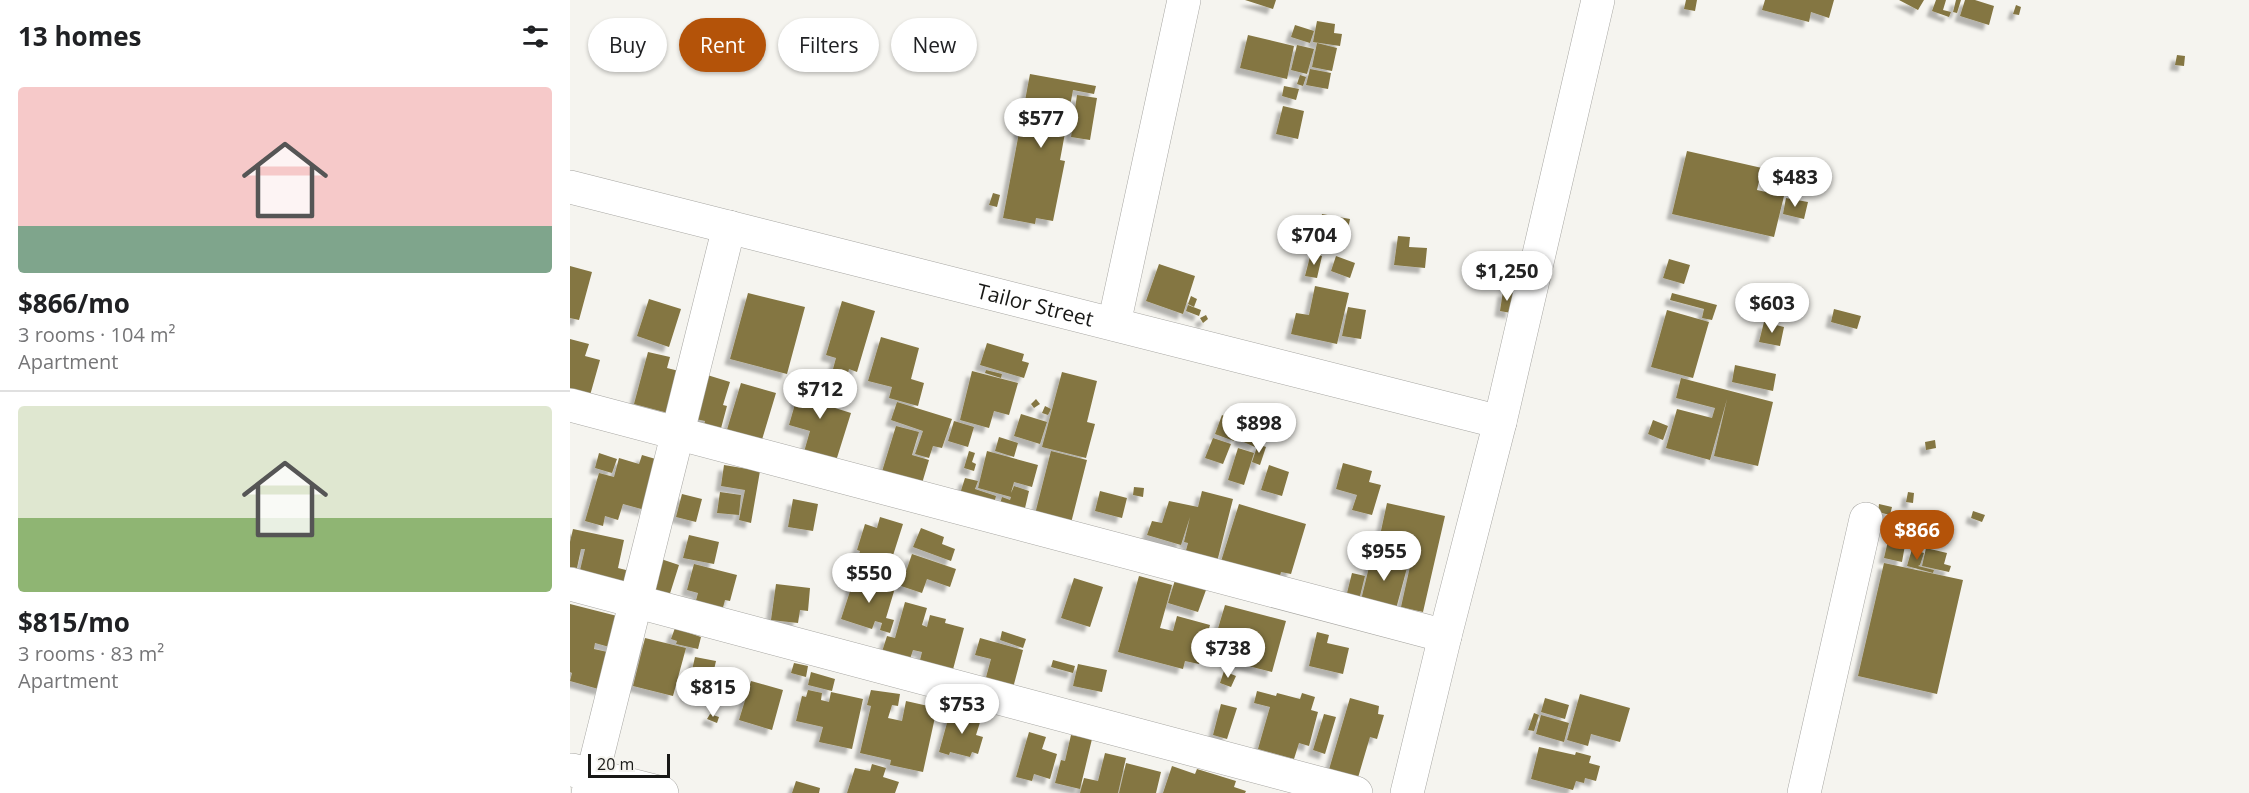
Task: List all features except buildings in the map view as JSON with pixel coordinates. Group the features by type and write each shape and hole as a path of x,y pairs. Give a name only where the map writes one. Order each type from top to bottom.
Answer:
{"street":[{"path":"1114,324 1184,0"},
{"path":"1407,793 1500,422 1598,0"},
{"name":"Tailor Street","path":"570,187 1500,422"},
{"path":"662,793 583,780 636,600 729,227"},
{"path":"570,405 1445,636"},
{"path":"1804,793 1866,519"},
{"path":"570,584 1356,793"}]}
